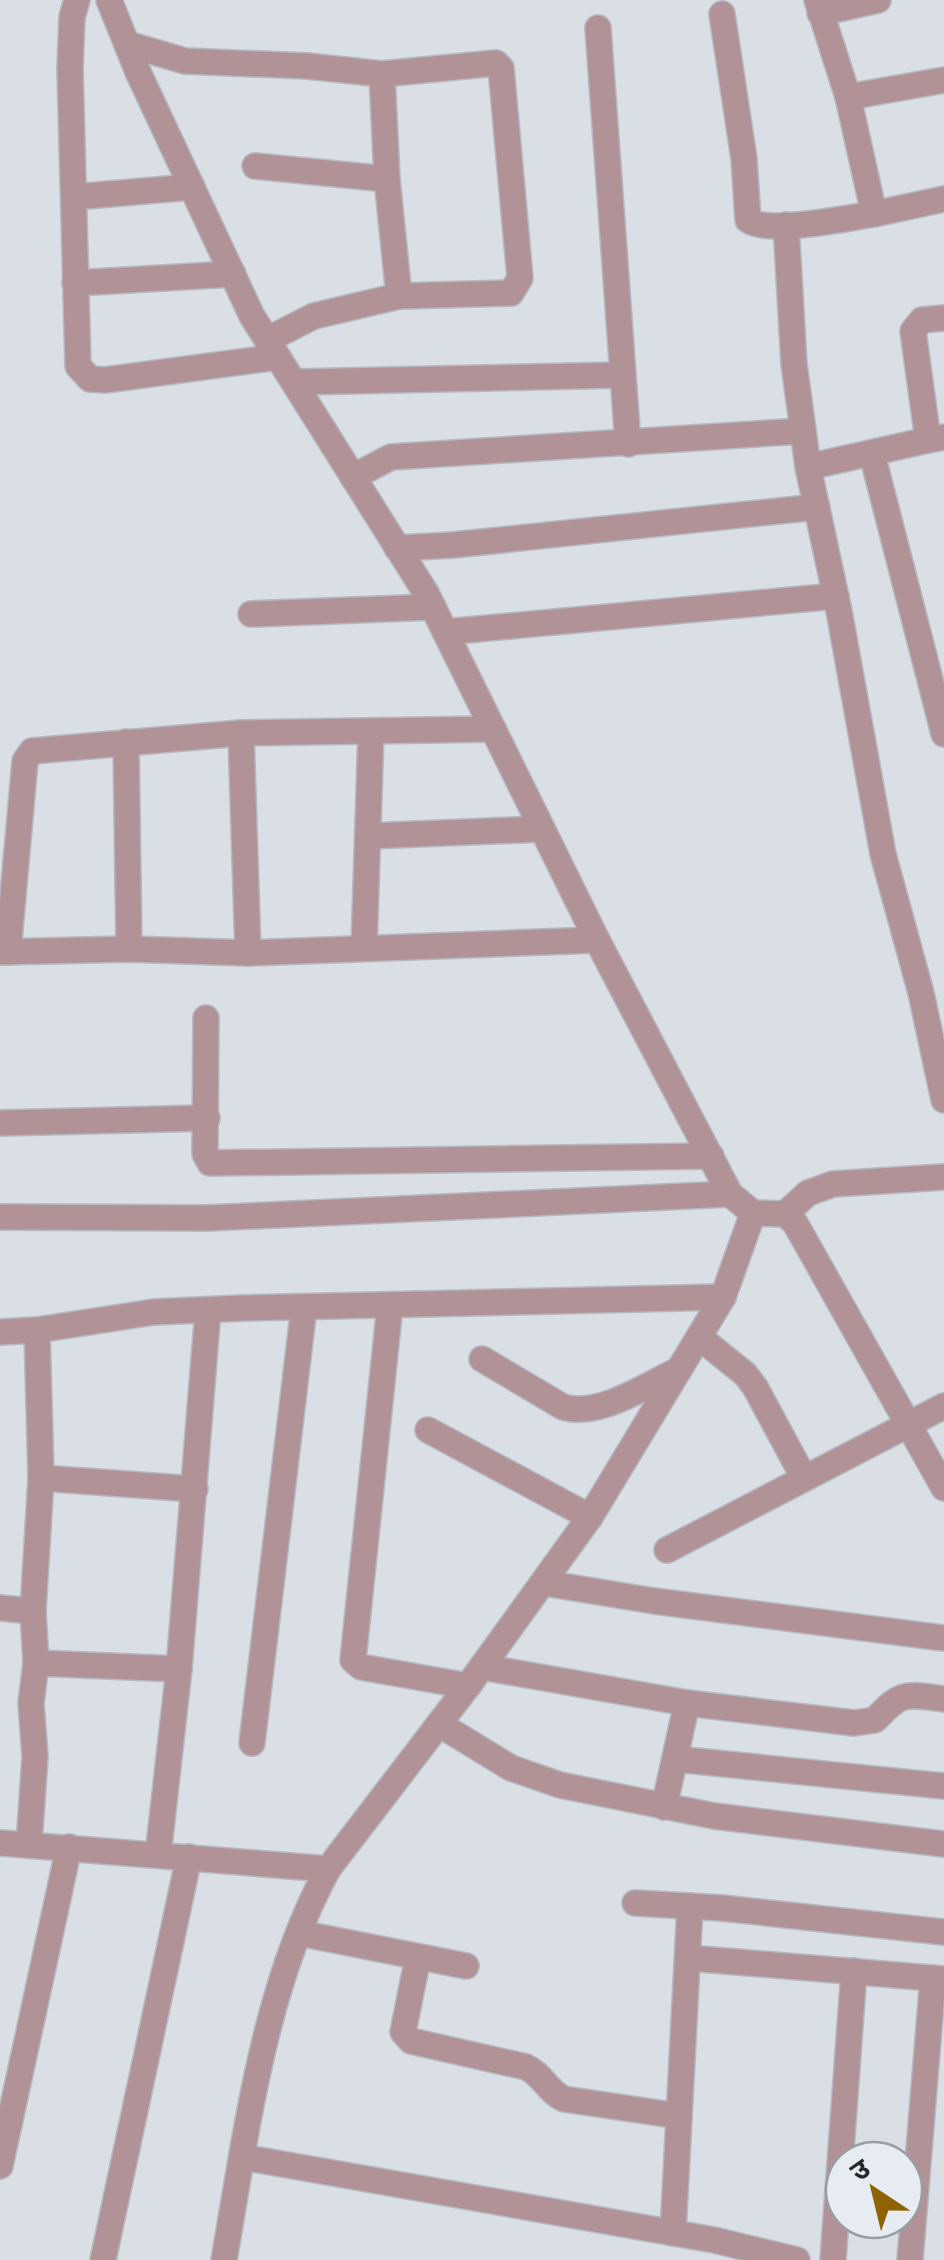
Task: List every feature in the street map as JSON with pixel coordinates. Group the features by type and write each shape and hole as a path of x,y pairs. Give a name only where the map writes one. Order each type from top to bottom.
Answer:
{"street":[{"path":"77,0 72,17 70,68 75,283 78,366 90,379 105,380 272,348 314,316 399,296 511,293 520,278 499,65 490,62 382,74 185,61 127,44"},
{"path":"108,0 233,274 272,348 433,607 597,940 730,1194 753,1213 785,1214 795,1223 944,1488"},
{"path":"874,214 848,97 818,6 878,0"},
{"path":"722,14 744,160 748,220 754,224 786,225 874,214 944,199"},
{"path":"598,28 628,444"},
{"path":"382,74 387,179 399,296"},
{"path":"848,97 944,80"},
{"path":"255,166 387,179"},
{"path":"74,197 192,187"},
{"path":"786,225 794,364 808,467 883,854 921,993 944,1100"},
{"path":"75,283 233,274"},
{"path":"808,467 936,438 913,331 917,322 944,318"},
{"path":"294,382 622,375"},
{"path":"353,476 391,457 803,432"},
{"path":"872,454 944,734"},
{"path":"398,548 817,507"},
{"path":"445,632 836,596"},
{"path":"251,614 433,607"},
{"path":"493,729 241,733 39,749 27,755 4,952 129,949 248,953 597,940"},
{"path":"364,948 372,731"},
{"path":"241,733 248,953"},
{"path":"126,742 129,949"},
{"path":"368,836 542,828"},
{"path":"206,1018 206,1160 213,1164 710,1156"},
{"path":"0,1124 207,1118"},
{"path":"785,1214 808,1193 833,1184 944,1177"},
{"path":"0,1217 208,1218 730,1194"},
{"path":"224,2260 267,2041 309,1904 328,1869 475,1677 590,1517 723,1296 753,1213"},
{"path":"0,1332 154,1312 723,1296"},
{"path":"390,1305 353,1660 361,1666 864,1723 875,1720 889,1703 905,1696 944,1699"},
{"path":"252,1743 304,1307"},
{"path":"158,1855 179,1669 208,1310"},
{"path":"29,1844 35,1757 32,1703 40,1478 37,1330"},
{"path":"699,1337 756,1388 804,1478"},
{"path":"482,1359 576,1411 598,1406 679,1370"},
{"path":"667,1550 944,1406"},
{"path":"428,1430 590,1517"},
{"path":"40,1478 195,1489"},
{"path":"544,1583 654,1602 944,1638"},
{"path":"0,1608 34,1611"},
{"path":"36,1662 179,1669"},
{"path":"664,1807 687,1703"},
{"path":"439,1724 511,1768 560,1785 664,1807 944,1844"},
{"path":"675,1759 944,1786"},
{"path":"0,1843 328,1869"},
{"path":"0,2166 7,2103 70,1848"},
{"path":"103,2260 188,1857"},
{"path":"636,1903 944,1932"},
{"path":"673,2233 690,1906"},
{"path":"299,1933 466,1966"},
{"path":"418,1957 404,2025 406,2037 526,2066 564,2099 679,2116"},
{"path":"688,1958 938,1979 935,2058 910,2260"},
{"path":"833,2260 854,1972"},
{"path":"242,2157 673,2233 700,2249 797,2260"}]}
